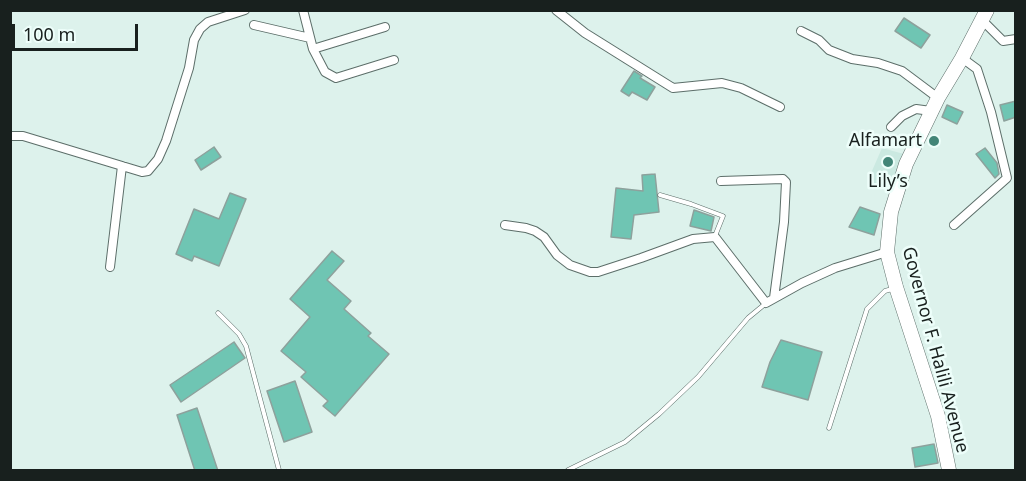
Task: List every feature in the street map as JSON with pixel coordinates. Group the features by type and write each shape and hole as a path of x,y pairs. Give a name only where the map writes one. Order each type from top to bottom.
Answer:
{"main road":[{"name":"Governor F. Halili Avenue","path":"950,471 938,416 887,252 891,212 906,164 931,111 985,16"}],"street":[{"path":"10,135 23,136 142,172 152,168 166,141 189,68 194,39 200,28 208,22 246,10"},
{"path":"303,10 310,38 325,72 336,78 344,77 394,60"},
{"path":"556,10 585,33 673,88 722,83 741,88 780,107"},
{"path":"985,16 1003,41 1016,39"},
{"path":"254,25 310,38"},
{"path":"314,49 385,27"},
{"path":"801,31 819,40 829,50 852,60 878,63 902,71 938,98"},
{"path":"954,225 1008,178 977,69 962,58"},
{"path":"891,127 902,116 916,109 931,111"},
{"path":"110,267 122,166"},
{"path":"721,181 783,179 786,182 784,222 774,298"},
{"path":"505,225 535,231 544,237 557,255 570,265 590,272 598,272 631,262 693,239 715,237 766,303 835,268 887,252"}],"lane":[{"path":"660,195 723,216 715,237"},
{"path":"829,428 867,309 885,291 896,287"},
{"path":"568,471 625,442 659,414 698,376 748,318 766,303"},
{"path":"218,313 239,334 246,346 279,471"}],"shaded area":[{"path":"882,148 904,154 892,191 868,180"}],"building":[{"path":"904,18 930,35 921,48 895,31"},
{"path":"634,71 642,76 640,78 655,87 647,100 632,92 629,96 621,91"},
{"path":"1016,101 1016,117 1004,121 1000,105"},
{"path":"947,105 963,112 957,124 942,117"},
{"path":"214,147 221,157 201,170 195,160"},
{"path":"985,148 997,163 999,174 995,178 976,154"},
{"path":"655,174 659,212 634,215 631,239 611,237 616,188 643,191 642,175"},
{"path":"230,193 246,199 219,266 194,256 192,261 176,254 194,209 219,219"},
{"path":"860,207 880,214 874,235 849,227"},
{"path":"694,210 714,217 711,231 690,226"},
{"path":"332,251 344,261 327,280 351,301 344,309 371,333 368,336 389,354 335,416 323,406 328,401 301,377 306,372 281,351 310,317 290,299"},
{"path":"781,340 822,352 808,400 762,387 770,362"},
{"path":"234,342 245,358 181,402 170,385"},
{"path":"295,381 312,432 284,442 267,391"},
{"path":"197,408 218,471 195,471 177,415"},
{"path":"934,444 938,463 915,467 912,448"}],"place":[{"name":"Alfamart","path":"934,141"},
{"name":"Lily’s","path":"888,162"}]}
